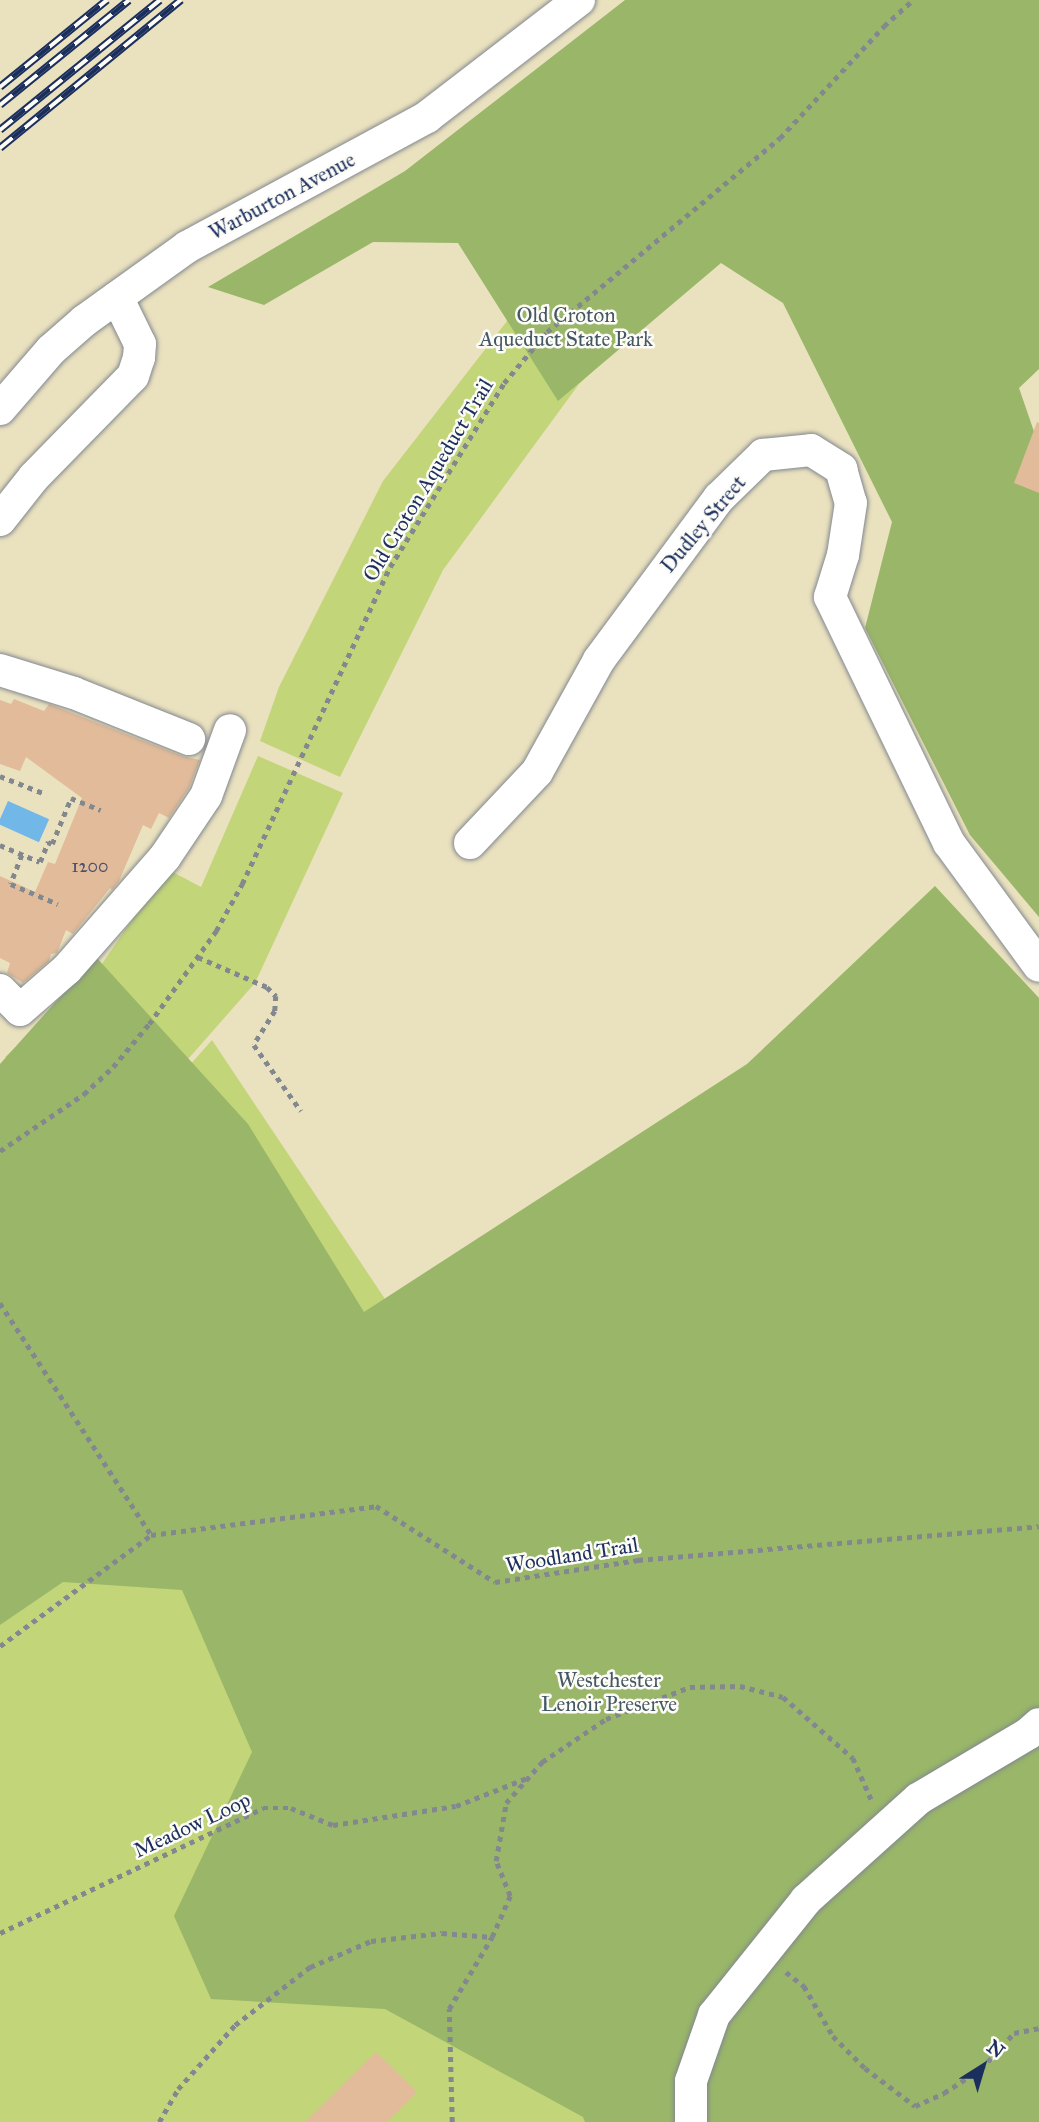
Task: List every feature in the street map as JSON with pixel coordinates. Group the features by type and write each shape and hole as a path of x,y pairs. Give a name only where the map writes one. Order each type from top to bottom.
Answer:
{"street":[{"name":"Warburton Avenue","path":"0,409 51,350 117,297 187,247 427,117 579,0"},
{"path":"0,520 34,477 133,376 140,344 117,297"},
{"name":"Dudley Street","path":"470,843 537,772 599,660 719,498 763,455 811,450 841,469 850,503 843,555 830,597 948,843 1039,966"},
{"path":"0,670 74,693 189,739"},
{"path":"0,990 20,1010 67,970 165,857 206,796 230,730"},
{"path":"691,2122 691,2081 714,2015 806,1899 918,1799 1029,1733 1039,1724"}],"path":[{"name":"Old Croton Aqueduct Trail","path":"0,1151 85,1094 149,1024 198,957 242,884 390,567 504,383 547,332 780,138 884,26 913,0"},
{"path":"0,776 43,793"},
{"path":"0,845 40,862 48,842 52,844 71,798 101,810"},
{"path":"22,855 10,884 58,904"},
{"path":"198,957 267,987 276,996 275,1011 254,1045 301,1111"},
{"path":"0,1303 152,1535"},
{"name":"Woodland Trail","path":"0,1646 152,1535 376,1506 495,1583 638,1560 1039,1525"},
{"path":"452,2122 449,2009 492,1937 510,1896 496,1861 506,1803 542,1762 606,1719 690,1688 740,1686 783,1697 853,1758 885,1830"},
{"name":"Meadow Loop","path":"0,1933 262,1808 291,1808 333,1825 456,1806 528,1778"},
{"path":"159,2122 178,2089 235,2025 310,1967 371,1941 442,1933 492,1937"},
{"path":"762,1954 804,1986 833,2036 865,2068 915,2106 944,2093 981,2069 1014,2033 1039,2028"}],"green space":[{"path":"625,0 1039,0 1039,369 1019,388 1039,446 1039,917 970,835 865,628 892,522 783,303 721,263 558,401 458,243 373,242 264,305 208,287 405,171"},
{"name":"Old Croton Aqueduct State Park","path":"998,0 579,384 443,570 340,777 260,741 279,687 383,481 528,294"},
{"path":"258,756 343,793 255,983 116,1141 31,1091 5,1057 97,971 167,869 201,887"},
{"name":"Westchester Lenoir Preserve","path":"935,886 1039,998 1039,2122 585,2122 583,2117 385,2009 211,1999 174,1916 252,1752 182,1590 63,1582 0,1625 0,1064 96,957 248,1124 364,1312 747,1064"},
{"name":"Westchester Lenoir Preserve","path":"212,1040 397,1317 1039,2122 0,2122 0,1217 119,1145"}],"water":[{"path":"8,801 49,819 39,842 0,825"}],"building":[{"path":"1037,422 1039,423 1039,493 1014,483"},
{"path":"14,699 44,711 49,704 182,756 200,760 189,788 169,818 159,813 151,829 143,825 119,881 112,890 110,888 73,934 66,930 57,953 51,954 49,961 23,983 7,973 10,963 0,958 0,876 35,892 48,862 55,864 82,798 26,757 20,771 0,764 0,700 11,704"},
{"path":"376,2052 417,2092 387,2122 305,2122"}],"railway":[{"path":"0,87 107,0"},
{"path":"0,105 129,0"},
{"path":"0,130 160,0"},
{"path":"0,148 181,0"}]}
